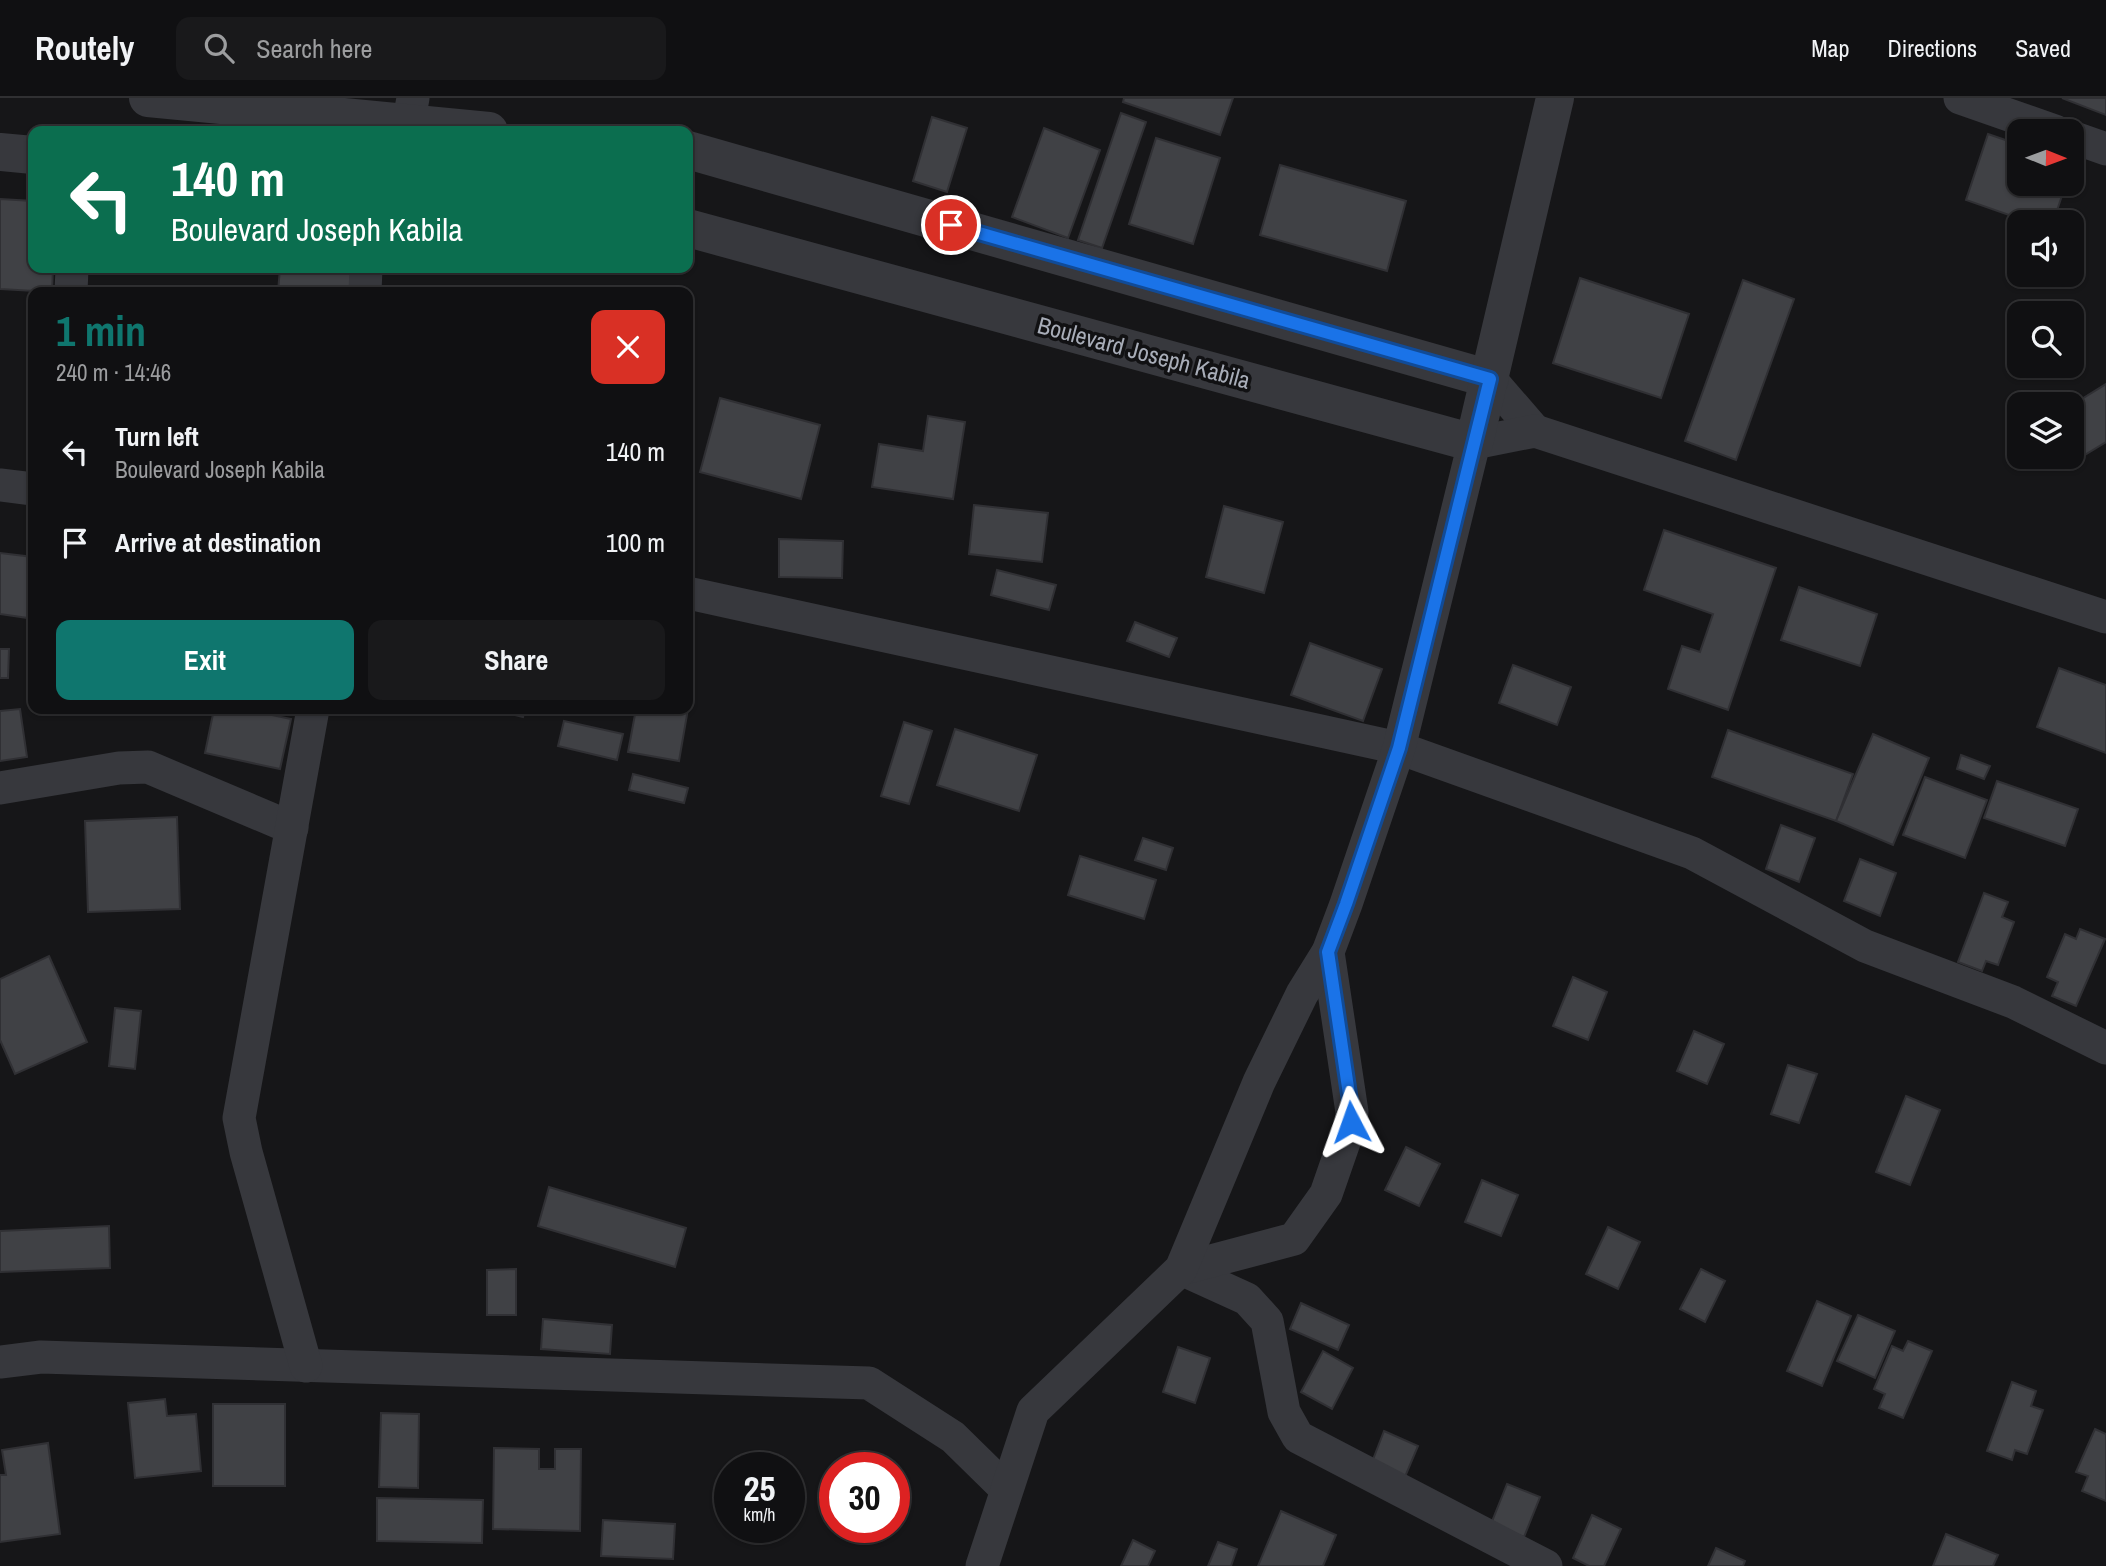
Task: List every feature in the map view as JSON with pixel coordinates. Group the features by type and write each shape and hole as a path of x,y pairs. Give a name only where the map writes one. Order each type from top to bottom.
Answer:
{"street":[{"path":"148,98 410,118 459,126"},
{"path":"982,1566 1033,1411 1181,1269 1259,1082 1302,994 1328,952 1399,748 1490,379 1555,98"},
{"path":"1960,98 2020,119"},
{"path":"2084,141 2106,149"},
{"path":"693,151 1490,379 1535,431 2106,617"},
{"path":"0,152 28,155"},
{"name":"Boulevard Joseph Kabila","path":"693,229 1474,443 1535,431"},
{"path":"0,485 28,488"},
{"path":"693,594 1399,748 1692,853 1865,946 2013,1002 2106,1048"},
{"path":"306,1366 246,1152 239,1118 312,714"},
{"path":"0,788 119,768 148,766 292,828"},
{"path":"1181,1269 1294,1239 1326,1194 1352,1112 1328,952"},
{"path":"1181,1269 1247,1299 1267,1321 1284,1412 1298,1437 1546,1566"},
{"path":"0,1362 41,1357 869,1383 953,1437 1006,1489"}],"building":[{"path":"1124,98 1233,98 1220,135 1123,102"},
{"path":"2062,98 2106,98 2106,115"},
{"path":"1121,113 1146,122 1102,248 1078,240"},
{"path":"932,117 967,128 947,192 913,181"},
{"path":"1044,128 1100,150 1068,238 1012,217"},
{"path":"1988,134 2007,141 2007,196 2062,196 2057,210 2007,210 2007,214 1966,200"},
{"path":"1156,138 1220,158 1193,244 1129,224"},
{"path":"1280,165 1406,201 1387,271 1260,235"},
{"path":"0,199 28,201 28,273 53,273 52,287 28,287 28,291 0,289"},
{"path":"280,273 361,273 359,287 278,287"},
{"path":"1580,278 1689,314 1661,398 1553,363"},
{"path":"1743,280 1794,299 1736,460 1685,441"},
{"path":"2106,384 2106,442 2084,455 2084,398"},
{"path":"720,398 820,425 801,499 700,472"},
{"path":"928,416 965,422 953,499 872,487 879,444 923,451"},
{"path":"974,505 1048,513 1042,562 969,554"},
{"path":"1224,506 1283,522 1264,593 1206,577"},
{"path":"1664,530 1776,568 1728,710 1668,689 1682,646 1700,652 1713,614 1644,590"},
{"path":"779,539 843,541 842,578 779,577"},
{"path":"0,553 28,556 28,618 0,614"},
{"path":"997,570 1056,585 1049,610 991,595"},
{"path":"1799,587 1877,614 1860,666 1781,640"},
{"path":"1135,622 1177,638 1169,657 1127,641"},
{"path":"1310,643 1382,669 1363,721 1291,695"},
{"path":"0,649 9,649 8,678 0,678"},
{"path":"1513,665 1571,687 1557,725 1499,703"},
{"path":"2059,668 2106,685 2106,753 2037,727"},
{"path":"20,709 27,757 0,761 0,711"},
{"path":"213,714 267,714 291,719 280,769 205,753"},
{"path":"635,714 687,714 679,761 628,752"},
{"path":"564,721 623,734 617,760 558,746"},
{"path":"904,722 932,731 909,804 881,796"},
{"path":"955,729 1037,755 1019,811 937,785"},
{"path":"1728,730 1853,774 1836,821 1712,777"},
{"path":"1873,734 1929,758 1893,845 1836,821"},
{"path":"1961,755 1990,766 1984,779 1957,769"},
{"path":"633,774 688,788 684,803 629,790"},
{"path":"1925,777 1987,800 1965,858 1903,835"},
{"path":"1997,781 2078,809 2065,846 1984,818"},
{"path":"177,817 180,909 88,912 85,821"},
{"path":"1781,825 1815,838 1799,882 1766,869"},
{"path":"1143,838 1173,848 1166,870 1135,860"},
{"path":"1080,856 1156,880 1144,919 1068,895"},
{"path":"1860,859 1896,873 1880,916 1844,901"},
{"path":"1984,893 2008,902 2002,917 2014,922 1998,965 1986,961 1982,971 1958,962"},
{"path":"2080,929 2105,939 2076,1006 2052,996 2058,982 2047,977 2065,934 2076,939"},
{"path":"49,956 87,1042 15,1074 0,1040 0,979"},
{"path":"1573,977 1607,992 1588,1040 1553,1026"},
{"path":"115,1008 141,1011 135,1069 109,1066"},
{"path":"1694,1031 1724,1044 1707,1084 1677,1071"},
{"path":"1788,1065 1817,1074 1799,1123 1771,1114"},
{"path":"1906,1096 1940,1110 1910,1185 1876,1172"},
{"path":"1406,1147 1440,1164 1419,1206 1385,1190"},
{"path":"1482,1180 1518,1195 1501,1236 1465,1222"},
{"path":"549,1187 686,1228 675,1267 538,1226"},
{"path":"109,1226 110,1268 0,1272 0,1231"},
{"path":"1608,1227 1640,1242 1618,1289 1586,1274"},
{"path":"516,1269 516,1315 487,1315 487,1270"},
{"path":"1701,1269 1725,1281 1705,1322 1680,1309"},
{"path":"1817,1301 1851,1316 1822,1386 1787,1371"},
{"path":"1301,1303 1349,1325 1338,1350 1290,1329"},
{"path":"1858,1315 1895,1331 1875,1378 1837,1361"},
{"path":"543,1319 612,1325 610,1354 541,1349"},
{"path":"1908,1341 1932,1351 1903,1418 1879,1408 1885,1394 1874,1389 1892,1346 1903,1351"},
{"path":"1178,1347 1210,1358 1195,1403 1163,1392"},
{"path":"1323,1351 1353,1368 1332,1409 1301,1392"},
{"path":"2012,1382 2036,1391 2031,1406 2043,1410 2027,1454 2015,1450 2012,1460 1987,1451"},
{"path":"165,1399 167,1416 196,1414 201,1471 135,1478 128,1403"},
{"path":"213,1404 285,1404 285,1486 213,1486"},
{"path":"381,1413 419,1414 418,1488 379,1487"},
{"path":"2095,1429 2106,1434 2106,1501 2082,1491 2088,1476 2076,1472"},
{"path":"1384,1431 1418,1446 1402,1484 1369,1470"},
{"path":"48,1443 60,1534 0,1542 0,1475 6,1475 2,1450"},
{"path":"494,1448 539,1449 539,1469 555,1469 555,1449 581,1449 580,1531 493,1529"},
{"path":"1507,1484 1540,1497 1524,1537 1491,1524"},
{"path":"377,1498 483,1500 482,1543 377,1541"},
{"path":"1281,1511 1336,1535 1323,1566 1258,1566"},
{"path":"1592,1515 1621,1529 1604,1566 1589,1566 1573,1558"},
{"path":"603,1520 675,1524 673,1559 601,1556"},
{"path":"1946,1534 1998,1555 1993,1566 1933,1566"},
{"path":"1133,1540 1155,1551 1148,1566 1121,1566"},
{"path":"1218,1542 1237,1549 1231,1566 1208,1566"},
{"path":"1716,1548 1745,1561 1743,1566 1708,1566"}],"route":[{"path":"951,225 1490,379 1399,748 1328,952 1352,1112 1351,1122"}]}
